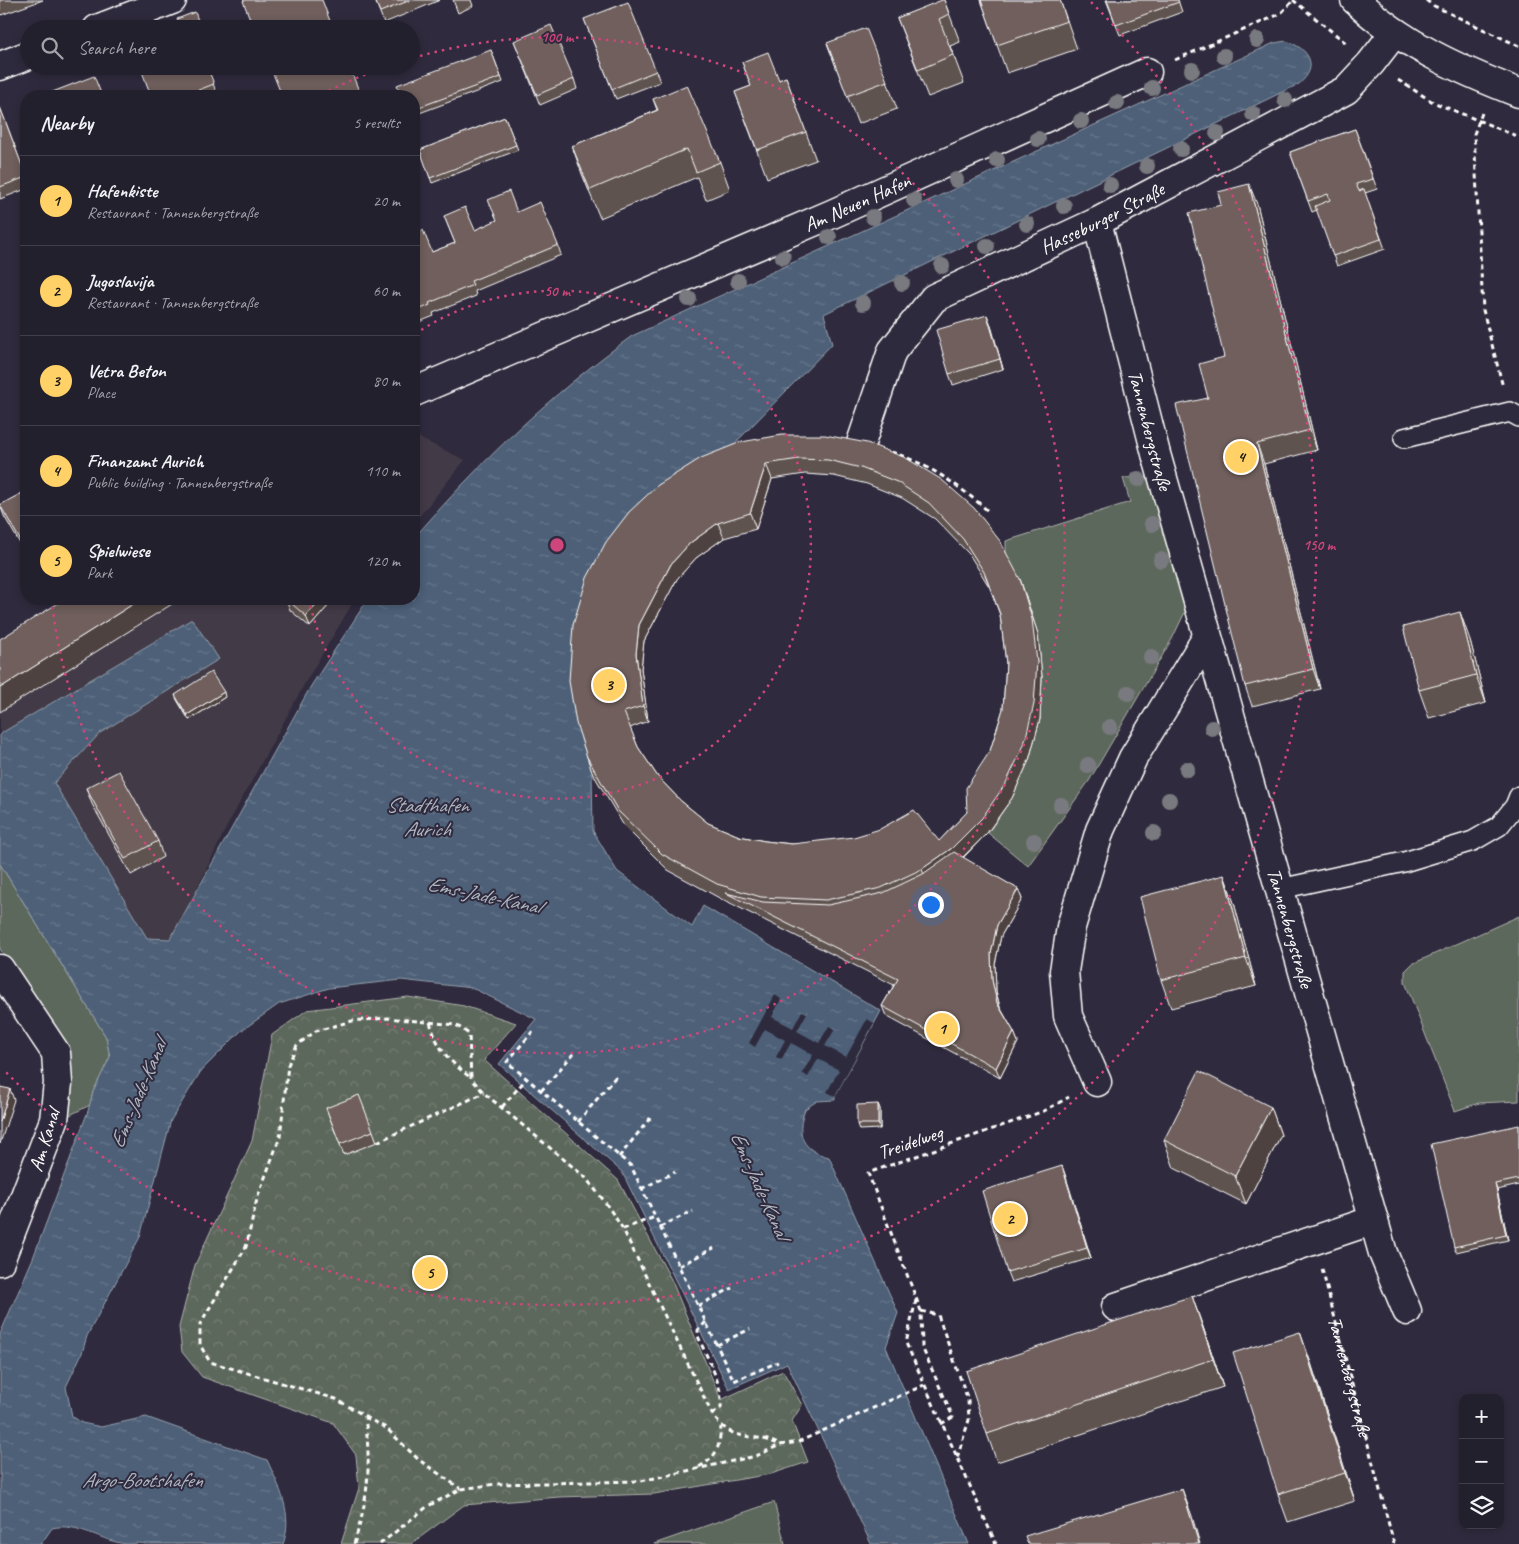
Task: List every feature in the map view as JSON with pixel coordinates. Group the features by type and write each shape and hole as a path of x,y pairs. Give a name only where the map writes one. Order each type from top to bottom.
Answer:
{"street":[{"path":"120,20 172,0"},
{"path":"1355,0 1372,16 1447,64 1507,88"},
{"name":"Hasseburger Straße","path":"861,443 892,351 934,298 1097,222 1346,90 1371,64 1395,32"},
{"path":"0,66 20,58"},
{"name":"Am Neuen Hafen","path":"420,389 832,214 1147,72"},
{"name":"Tannenbergstraße","path":"1097,222 1156,454 1383,1253 1407,1311"},
{"path":"1097,1082 1068,1016 1064,971 1072,927 1100,830 1133,758 1208,637"},
{"name":"Am Kanal","path":"0,969 56,1053 58,1083 54,1120 0,1261"},
{"path":"1116,1307 1374,1220"}],"lane":[{"path":"1404,438 1514,414"},
{"path":"1280,889 1404,862 1473,841 1499,826 1516,806 1519,796"}],"path":[{"path":"1147,72 1280,14 1294,0"},
{"path":"1426,0 1432,5 1519,46"},
{"path":"1507,88 1474,134 1483,310 1514,414"},
{"path":"861,443 908,458 945,477 988,511"},
{"path":"461,1489 419,1460 386,1428 336,1399 210,1362 200,1345 200,1324 246,1247 258,1199 280,1137 288,1065 297,1045 316,1031 352,1021 388,1018 456,1024 469,1034 471,1078"},
{"path":"430,1022 436,1043 449,1061 471,1078 484,1093 502,1106 585,1177 624,1229 712,1414 721,1426 741,1436 769,1440 780,1445"},
{"path":"533,1031 507,1062 631,1166 734,1381 778,1362"},
{"path":"541,1091 574,1053"},
{"path":"578,1122 617,1076"},
{"path":"502,1106 527,1078"},
{"name":"Treidelweg","path":"941,1424 953,1418 922,1347 921,1311 868,1173 1044,1111 1097,1082"},
{"path":"377,1142 484,1093"},
{"path":"619,1157 651,1117"},
{"path":"641,1188 675,1172"},
{"path":"660,1227 693,1211"},
{"path":"624,1229 655,1217"},
{"path":"679,1266 714,1248"},
{"name":"Tannenbergstraße","path":"1331,1267 1322,1269 1394,1544"},
{"path":"698,1306 732,1288"},
{"path":"916,1299 906,1343 996,1544"},
{"path":"921,1311 938,1315 968,1400 969,1420 957,1459"},
{"path":"706,1322 698,1330 698,1336 720,1388 722,1398 721,1408 712,1414"},
{"path":"717,1344 750,1329"},
{"path":"380,1544 428,1506 461,1489 496,1484 641,1481 695,1470 756,1456 780,1445 798,1442 924,1385"},
{"path":"354,1544 368,1489 370,1455 365,1416"},
{"path":"695,1470 711,1460 719,1447 721,1426"}],"shaded area":[{"path":"420,437 465,460 420,516"},
{"path":"89,605 351,605 305,683 228,824 179,926 170,939 147,939 80,1044 0,927 0,660"}],"green space":[{"path":"1147,477 1187,608 1172,639 1089,781 1028,866 988,833 1012,798 1029,760 1040,719 1006,556 1006,541 1130,502 1123,478"},
{"path":"0,864 106,1037 110,1057 93,1092 90,1105 62,1119 60,1043 0,949"},
{"path":"1519,916 1519,1101 1479,1103 1455,1111 1405,982 1405,971 1412,964"},
{"path":"408,997 464,1006 516,1023 484,1060 618,1180 672,1281 721,1400 783,1371 802,1405 792,1421 808,1462 771,1474 654,1494 559,1497 464,1505 411,1544 341,1544 359,1488 356,1455 333,1423 202,1377 182,1352 179,1327 195,1265 252,1141 272,1035 307,1010"},
{"path":"774,1502 785,1544 654,1544"}],"water":[{"name":"Stadthafen Aurich","path":"1286,41 1301,48 1306,53 1310,65 1309,71 1299,84 824,314 832,344 706,473 581,739 592,772 593,831 617,871 692,927 703,906 881,1011 835,1096 835,1100 817,1101 805,1109 802,1118 801,1134 807,1146 813,1151 829,1157 898,1313 886,1347 969,1544 871,1544 787,1363 729,1389 622,1172 499,1064 536,1019 472,988 401,980 329,988 279,1004 241,1031 201,1071 171,1120 140,1237 87,1336 82,1353 66,1387 72,1416 82,1423 101,1427 146,1417 267,1460 284,1501 287,1522 283,1544 126,1544 80,1530 62,1527 52,1528 41,1544 0,1544 0,1334 33,1258 88,1111 93,1092 110,1057 106,1037 0,864 0,734 192,619 219,659 100,733 54,783 147,938 170,939 311,686 364,605 420,605 420,531 490,456 573,381 632,336 1274,43"}],"pier":[{"path":"775,995 781,999 772,1017 793,1028 802,1011 807,1013 797,1031 819,1043 829,1026 835,1029 825,1046 846,1057 867,1019 874,1023 835,1096 827,1092 839,1070 818,1059 808,1077 802,1073 813,1055 791,1043 781,1060 776,1057 785,1040 765,1029 755,1047 749,1043"}],"building":[{"path":"322,0 330,20 250,20 243,1"},
{"path":"375,0 411,0 380,12"},
{"path":"944,0 949,14 939,19 953,55 918,70 897,18"},
{"path":"981,0 1060,0 1067,21 997,45"},
{"path":"1107,0 1178,0 1179,2 1116,25"},
{"path":"628,2 656,71 612,89 584,19"},
{"path":"195,12 198,20 177,20"},
{"path":"551,25 574,79 537,95 514,41"},
{"path":"866,28 887,81 847,96 827,43"},
{"path":"491,50 501,77 420,107 420,90 399,90 397,85"},
{"path":"768,52 779,80 786,77 806,132 757,150 735,92 751,86 742,62"},
{"path":"143,75 210,75 214,84 198,90 149,90"},
{"path":"274,75 353,75 359,90 280,90"},
{"path":"94,76 100,90 58,90"},
{"path":"687,85 720,162 696,172 687,149 590,190 572,146 658,110 653,99"},
{"path":"0,107 20,161 20,179 0,187"},
{"path":"505,117 516,145 430,178 420,150"},
{"path":"1355,129 1373,179 1356,184 1359,191 1364,189 1381,239 1333,256 1315,206 1330,200 1328,194 1308,201 1290,152"},
{"path":"1249,184 1310,430 1257,444 1313,669 1245,686 1176,405 1208,398 1199,364 1224,357 1189,213 1221,205 1218,192"},
{"path":"509,191 517,212 540,202 558,245 471,281 473,285 429,303 430,305 420,309 420,231 423,230 432,252 455,243 444,216 465,207 475,230 497,220 488,200"},
{"path":"987,315 1000,359 949,374 936,330"},
{"path":"782,435 825,435 867,443 906,458 942,480 974,508 1000,541 1020,579 1032,619 1037,662 1034,704 1024,745 1006,783 982,818 952,848 922,869 881,888 826,900 761,897 717,884 662,854 618,811 587,757 576,723 569,681 573,625 587,578 606,542 629,512 658,485 701,458 741,442","holes":["799,459 828,460 861,468 897,482 929,503 963,539 984,572 1000,614 1006,663 1003,709 990,751 966,788 967,812 939,841 914,810 880,829 854,837 792,844 739,836 708,823 681,801 658,777 638,747 624,712 643,706 636,654 639,625 671,564 690,543 718,523 750,513 766,464"]},
{"path":"20,494 20,540 0,505"},
{"path":"55,605 131,605 0,688 0,639"},
{"path":"293,605 316,605 306,616"},
{"path":"1460,612 1476,675 1419,690 1403,627"},
{"path":"211,672 224,692 187,715 175,695"},
{"path":"119,771 158,841 125,859 86,788"},
{"path":"954,852 1018,889 997,925 991,954 992,980 997,1003 1014,1032 996,1068 882,1006 898,979 726,893 763,902 828,905 883,893 923,874"},
{"path":"1224,875 1246,958 1161,980 1140,897"},
{"path":"1199,1071 1271,1107 1235,1176 1164,1140"},
{"path":"0,1087 10,1089 0,1122"},
{"path":"359,1095 373,1131 340,1144 326,1108"},
{"path":"878,1104 878,1124 857,1124 857,1105"},
{"path":"1519,1125 1519,1179 1495,1184 1506,1235 1454,1247 1431,1144"},
{"path":"1062,1166 1087,1248 1007,1272 982,1191"},
{"path":"1192,1296 1213,1359 987,1434 966,1371"},
{"path":"1300,1332 1345,1473 1278,1494 1233,1353"},
{"path":"1182,1489 1199,1544 1028,1544 1025,1536"}],"place":[{"name":"Finanzamt Aurich","path":"1241,457"},
{"name":"Vetra Beton","path":"609,685"},
{"name":"Hafenkiste","path":"942,1029"},
{"name":"Jugoslavija","path":"1010,1219"},
{"name":"Spielwiese","path":"430,1273"}],"water label":[{"name":"Ems-Jade-Kanal","path":"484,895"},
{"name":"Ems-Jade-Kanal","path":"138,1094"},
{"name":"Ems-Jade-Kanal","path":"760,1185"},
{"name":"Argo-Bootshafen","path":"142,1480"}]}
